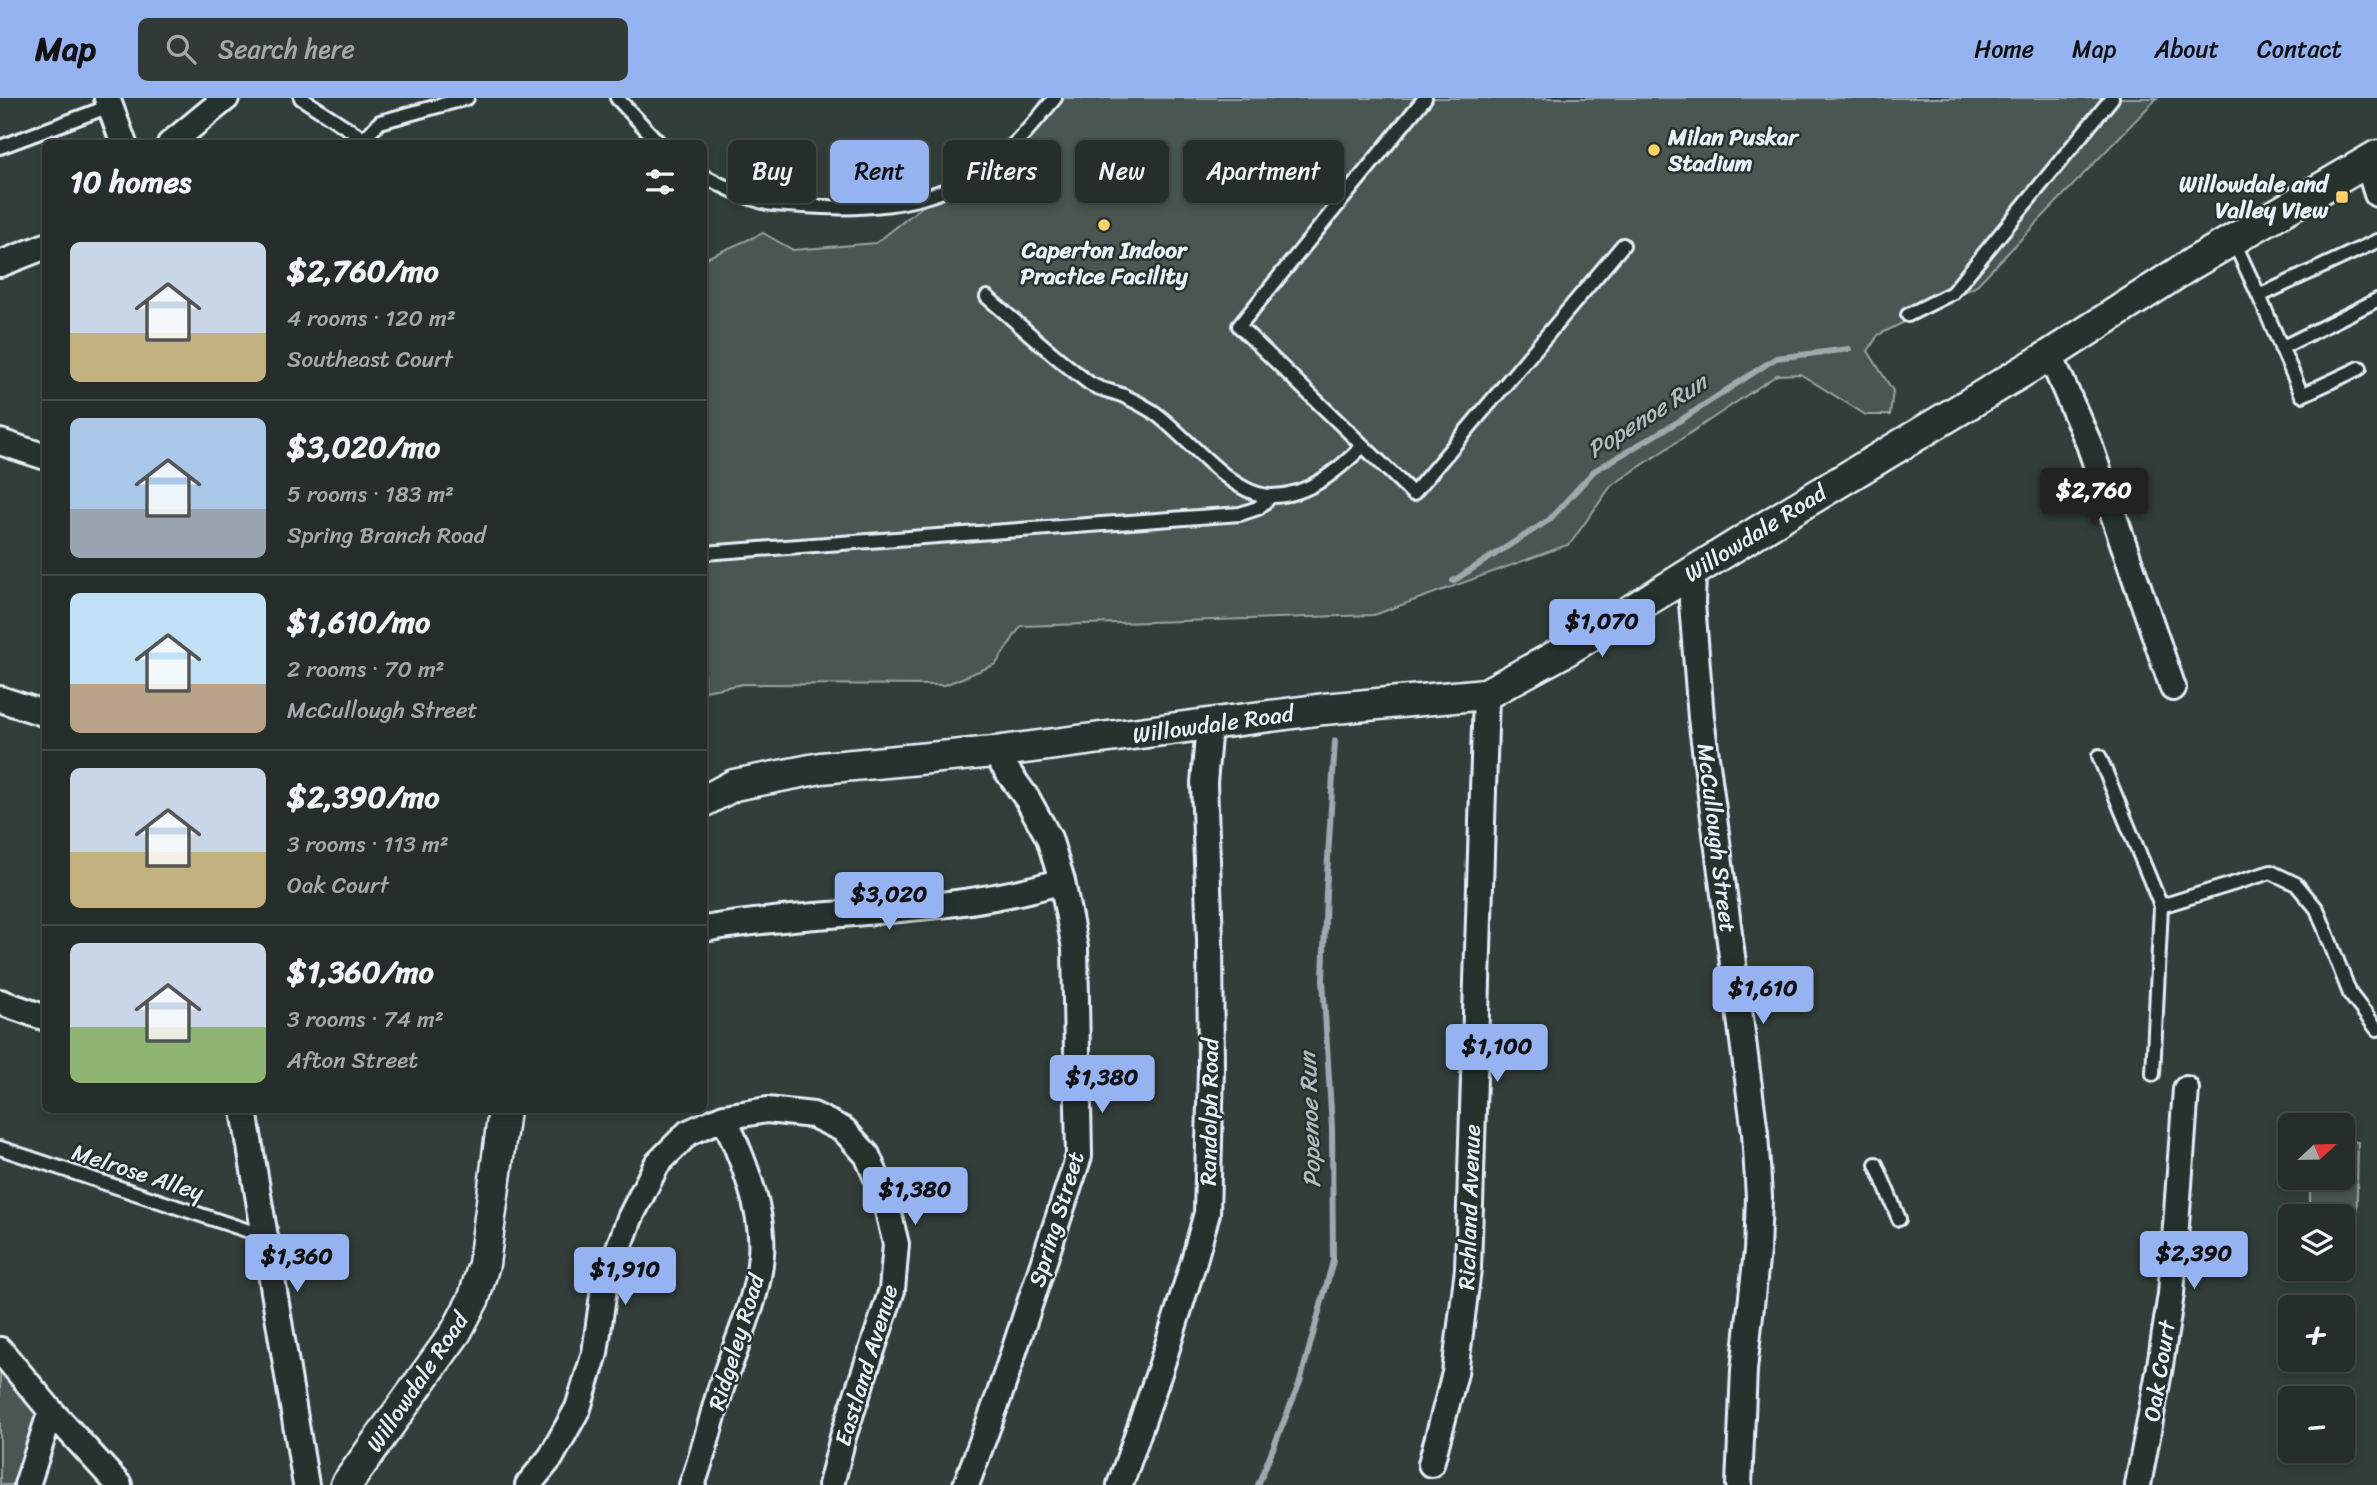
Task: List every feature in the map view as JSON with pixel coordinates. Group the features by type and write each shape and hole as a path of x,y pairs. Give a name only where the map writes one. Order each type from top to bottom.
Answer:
{"street":[{"path":"175,140 226,98"},
{"path":"109,102 123,140"},
{"path":"2372,159 2377,194"},
{"name":"Willowdale Road","path":"707,799 734,785 821,768 994,752 1324,709 1486,694 1567,650 2233,240 2372,159"},
{"path":"0,264 42,248"},
{"path":"2050,355 2089,444 2173,688"},
{"path":"0,442 42,456"},
{"name":"McCullough Street","path":"1693,572 1692,603 1702,718 1755,1133 1759,1197 1757,1251 1744,1370 1740,1484"},
{"name":"Richland Avenue","path":"1431,1464 1455,1373 1468,1269 1486,694"},
{"path":"0,699 42,714"},
{"name":"Randolph Road","path":"1120,1485 1164,1357 1207,1213 1211,1044 1204,783 1209,725"},
{"name":"Spring Street","path":"966,1485 1003,1384 1079,1156 1075,948 1062,881 1049,838 1028,800 994,752"},
{"path":"707,788 734,785"},
{"path":"707,929 797,917 945,905 1026,892 1062,881"},
{"path":"0,1002 42,1017"},
{"name":"Oak Court","path":"2138,1485 2160,1372 2171,1294 2186,1089"},
{"name":"Eastland Avenue","path":"528,1485 551,1457 578,1408 595,1353 604,1288 630,1218 657,1164 688,1133 724,1117 766,1110 813,1115 844,1130 867,1155 884,1195 896,1244 892,1290 843,1437 831,1485"},
{"path":"244,1113 306,1485"},
{"name":"Willowdale Road","path":"346,1485 456,1332 474,1298 484,1264 504,1113"},
{"name":"Ridgeley Road","path":"692,1485 721,1388 749,1309 762,1255 757,1206 740,1154 724,1117"},
{"path":"0,1350 51,1411 120,1485"},
{"path":"27,1485 51,1411"}],"lane":[{"path":"301,98 363,140"},
{"path":"365,140 380,122 467,98"},
{"path":"617,98 656,140"},
{"path":"707,178 736,193 770,203 842,209 891,205 936,193 971,178 1003,154 1055,98"},
{"path":"1425,98 1239,326 1413,494 1623,245"},
{"path":"1908,315 1952,293 2112,98"},
{"path":"0,147 109,102"},
{"path":"2233,240 2302,395 2360,368"},
{"path":"2259,296 2377,241"},
{"path":"987,297 1092,385 1124,396 1151,410 1232,480 1250,492 1270,496 1309,487 1342,466 1363,446"},
{"path":"2281,348 2377,300"},
{"path":"707,553 1240,514 1258,508 1270,496"},
{"path":"2099,756 2161,906 2153,1074"},
{"path":"2161,906 2271,872 2296,884 2317,909 2350,994 2377,1029"},
{"name":"Melrose Alley","path":"0,1148 264,1236"},
{"path":"1875,1164 1899,1219"}],"shaded area":[{"path":"1043,98 2157,98 1975,287 1878,335 1868,351 1893,391 1890,415 1866,415 1800,374 1777,375 1611,486 1570,544 1374,615 1021,626 996,664 945,685 744,684 707,690 707,258 763,233 793,250 876,243 943,190 943,203 1061,203 1061,140 1007,140 1027,124"},
{"path":"2358,1142 2356,1245 2355,1204 2310,1204 2310,1190 2356,1190"},
{"path":"0,1367 41,1415 21,1485 0,1485"}],"waterway":[{"name":"Popenoe Run","path":"1453,581 1549,520 1594,471 1681,420 1776,358 1849,349"},
{"name":"Popenoe Run","path":"1258,1485 1300,1382 1333,1261 1332,1128 1323,980 1335,741"}],"place":[{"name":"Milan Puskar Stadium","path":"1654,150"},
{"name":"Willowdale and Valley View","path":"2342,197"},
{"name":"Caperton Indoor Practice Facility","path":"1104,225"}]}
